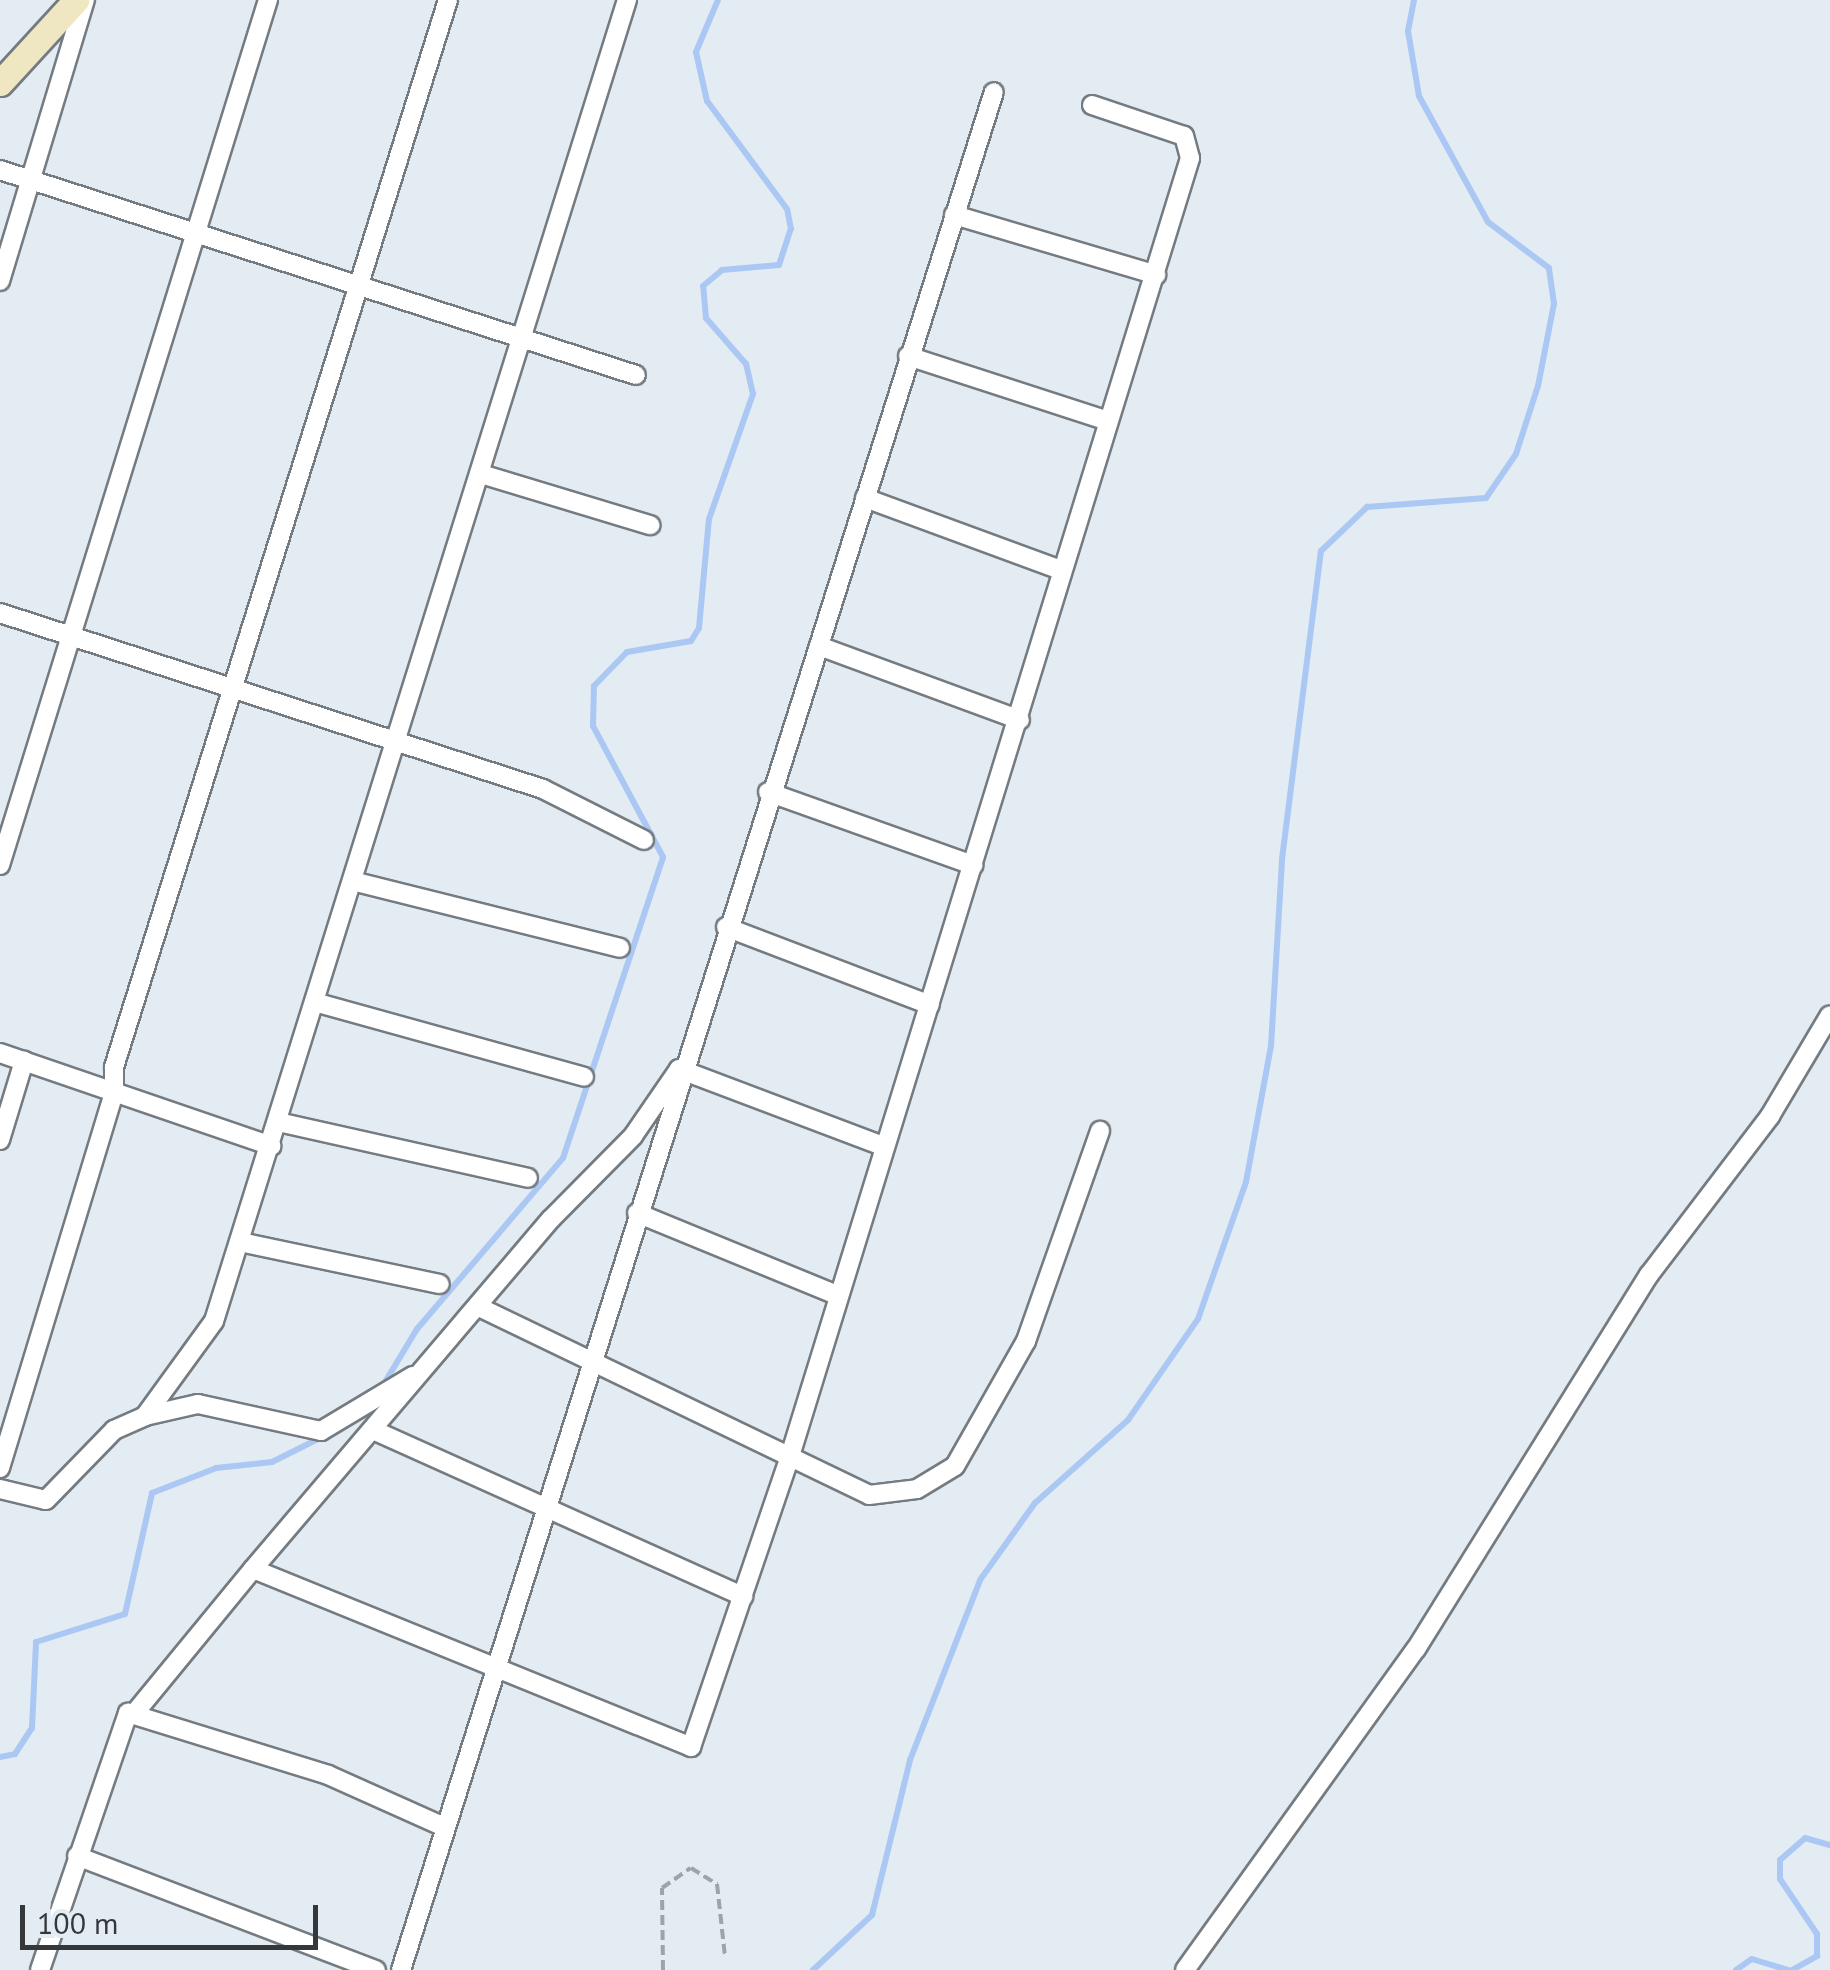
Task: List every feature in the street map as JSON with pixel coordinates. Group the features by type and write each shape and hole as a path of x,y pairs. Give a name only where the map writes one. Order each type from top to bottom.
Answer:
{"street":[{"path":"0,83 76,0"},
{"path":"0,281 26,180 85,0"},
{"path":"0,864 268,0"},
{"path":"0,1468 114,1093 114,1067 448,0"},
{"path":"145,1416 214,1321 356,882 627,0"},
{"path":"401,1970 547,1509 680,1069 994,92"},
{"path":"253,1569 692,1747 790,1456 837,1294 1020,720 1060,570 1156,276 1192,144 1092,105"},
{"path":"0,170 636,375"},
{"path":"954,214 1156,276"},
{"path":"908,356 1108,421"},
{"path":"481,474 650,525"},
{"path":"866,498 1060,570"},
{"path":"0,613 543,789 644,840"},
{"path":"819,646 1020,720"},
{"path":"768,792 973,865"},
{"path":"356,882 620,948"},
{"path":"726,928 930,1004"},
{"path":"318,1003 584,1077"},
{"path":"1185,1970 1416,1649 1650,1275 1770,1116 1830,1015"},
{"path":"0,1053 270,1146"},
{"path":"0,1140 24,1061"},
{"path":"680,1069 885,1147"},
{"path":"40,1970 122,1722 138,1709 253,1569 483,1309 680,1069"},
{"path":"278,1122 528,1178"},
{"path":"483,1309 591,1364 882,1496 916,1490 955,1466 1026,1342 1100,1131"},
{"path":"638,1212 837,1294"},
{"path":"240,1242 440,1284"},
{"path":"0,1489 46,1500 114,1430 145,1416 198,1404 334,1428 436,1360"},
{"path":"373,1430 742,1596"},
{"path":"138,1709 328,1775 444,1827"},
{"path":"77,1856 376,1970"}],"path":[{"path":"663,1970 662,1888 691,1868 717,1884 725,1956"}],"waterway":[{"path":"382,1387 417,1329 563,1158 663,857 593,726 594,686 627,652 691,641 699,628 709,519 753,394 746,364 706,318 703,286 722,270 779,265 791,229 787,209 707,101 696,52 718,0"},
{"path":"813,1970 872,1915 910,1760 980,1580 1035,1503 1128,1420 1198,1319 1246,1182 1271,1046 1282,859 1321,551 1367,507 1486,498 1516,454 1538,386 1554,304 1549,268 1488,222 1419,96 1408,31 1414,0"},
{"path":"0,1757 15,1754 32,1728 36,1642 125,1614 152,1493 216,1468 272,1462 346,1425"},
{"path":"1792,1970 1817,1956 1817,1934 1780,1879 1780,1860 1805,1838 1830,1845"},
{"path":"1736,1970 1752,1959 1788,1970"}]}
